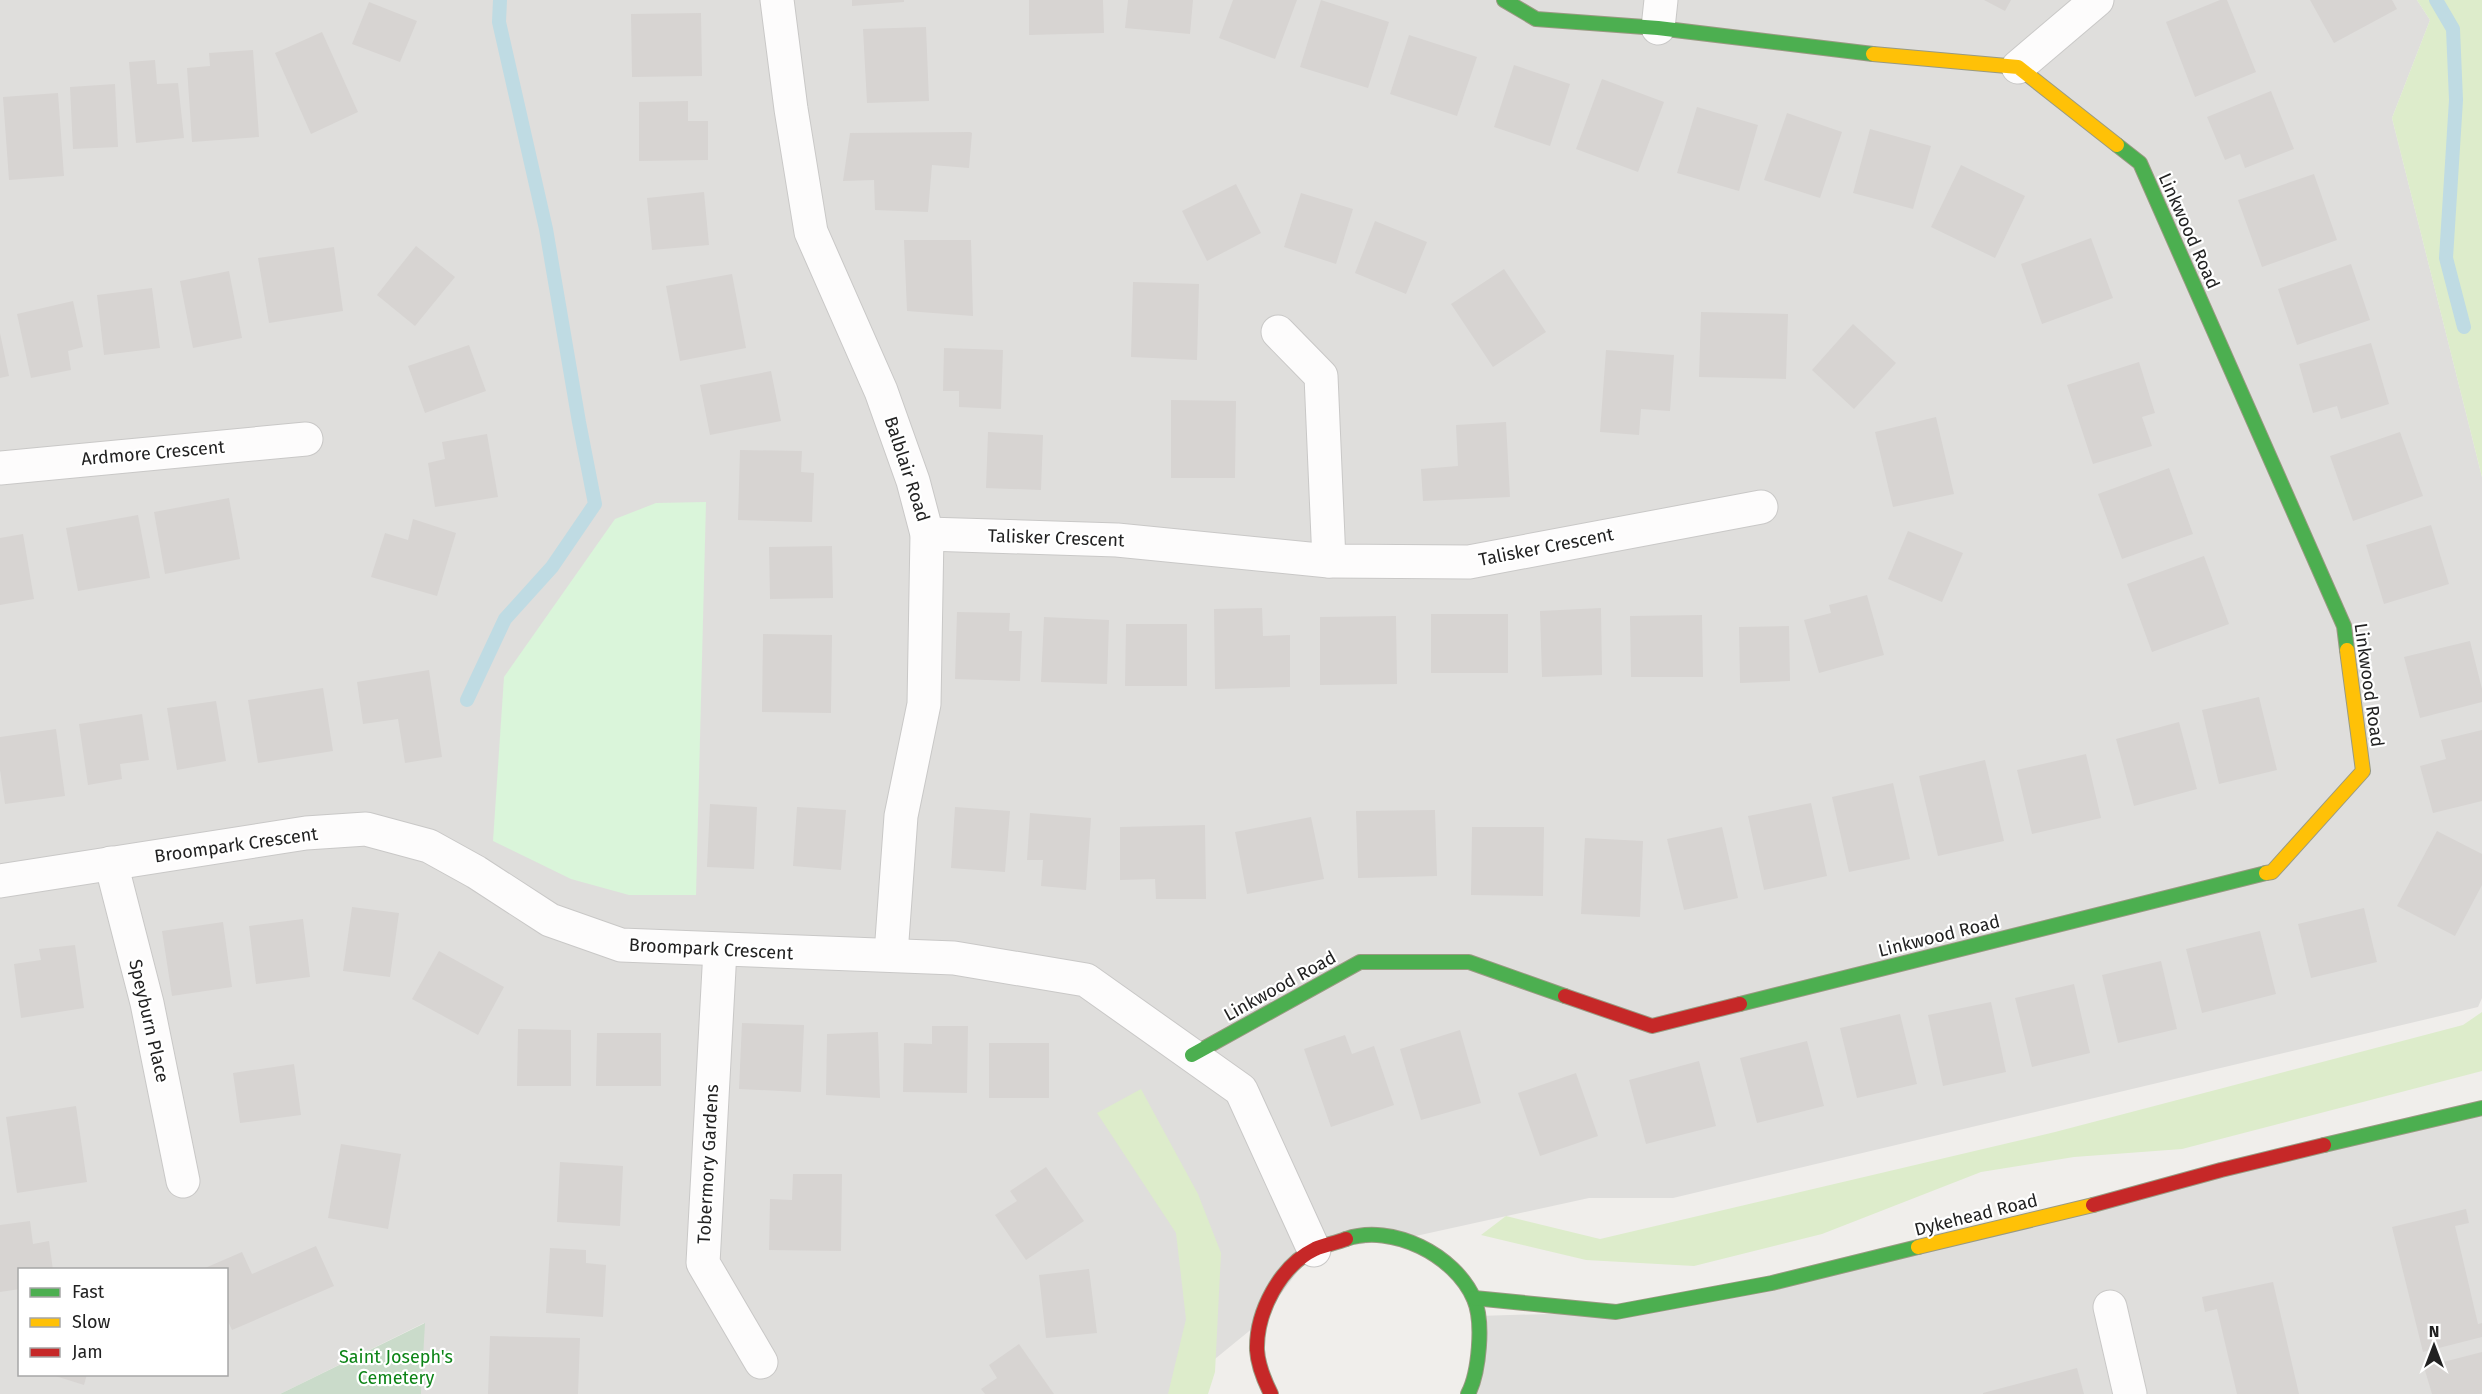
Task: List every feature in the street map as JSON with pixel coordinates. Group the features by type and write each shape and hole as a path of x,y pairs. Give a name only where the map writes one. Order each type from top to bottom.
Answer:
{"street":[{"name":"Balblair Road","path":"777,0 791,109 811,232 881,391 913,481 927,534 924,704 902,816 891,954"},
{"path":"1504,0 1536,19 1660,14 1866,53 2018,67 2097,0"},
{"name":"Linkwood Road","path":"1192,1055 1360,962 1469,962 1652,1026 2272,872 2363,771 2344,626 2140,163 2018,67"},
{"path":"1278,332 1321,376 1329,561"},
{"name":"Ardmore Crescent","path":"0,468 306,439"},
{"name":"Talisker Crescent","path":"927,534 1117,540 1329,561 1469,562 1761,507"},
{"name":"Broompark Crescent","path":"0,881 306,833 366,829 429,846 476,872 550,920 621,945 954,958 1086,981 1241,1090 1314,1250"},
{"name":"Speyburn Place","path":"111,862 147,1003 183,1181"},
{"name":"Tobermory Gardens","path":"720,950 703,1263 761,1362"},
{"name":"Dykehead Road","path":"1474,1298 1616,1312 1772,1283 2149,1191 2221,1170 2482,1108"},
{"path":"1271,1394 1258,1364 1259,1323 1272,1293 1293,1266 1314,1250 1363,1235 1402,1239 1438,1257 1462,1281 1474,1298 1478,1316 1478,1353 1473,1386 1468,1394"},
{"path":"2110,1307 2130,1394"}],"shaded area":[{"path":"0,0 2417,0 2430,20 2392,118 2482,477 2482,998 2478,1007 1673,1198 1589,1198 1402,1239 1314,1250 1259,1323 1172,1394 421,1394 424,1323 280,1394 0,1394"},
{"path":"2482,1108 2482,1394 1468,1394 1478,1316 1616,1312"}],"green space":[{"path":"2417,0 2482,0 2482,477 2392,118 2430,20"},
{"path":"706,502 696,895 629,895 571,879 493,841 504,677 615,519 656,503"},
{"path":"2482,1012 2482,1071 2182,1149 2074,1157 1981,1172 1822,1234 1694,1266 1586,1260 1481,1235 1506,1216 1600,1239 2055,1132 2463,1025"},
{"path":"1141,1089 1198,1194 1221,1253 1215,1372 1208,1394 1168,1394 1186,1319 1176,1233 1097,1113"},
{"name":"Saint Joseph's Cemetery","path":"425,1323 421,1394 280,1394"}],"building":[{"path":"852,0 904,0 904,2 852,6"},
{"path":"1029,0 1103,0 1104,33 1029,35"},
{"path":"1128,0 1193,0 1190,34 1125,28"},
{"path":"1233,0 1297,0 1275,59 1219,38"},
{"path":"1321,0 1389,22 1368,88 1300,67"},
{"path":"1984,0 2011,0 2005,11"},
{"path":"2220,0 2227,0 2256,72 2195,97 2166,22"},
{"path":"2310,0 2392,0 2397,9 2334,43"},
{"path":"369,2 417,21 400,62 352,44"},
{"path":"701,13 702,76 632,77 631,14"},
{"path":"926,27 929,101 867,103 863,29"},
{"path":"322,32 358,112 311,134 275,53"},
{"path":"1409,35 1477,57 1457,116 1390,94"},
{"path":"253,50 259,137 192,142 187,68 210,66 209,53"},
{"path":"155,60 157,84 178,83 184,138 136,143 129,62"},
{"path":"1514,65 1570,84 1550,146 1494,127"},
{"path":"1602,79 1664,102 1638,172 1576,149"},
{"path":"115,84 118,147 73,149 70,87"},
{"path":"2271,91 2294,149 2245,168 2240,154 2225,160 2207,117"},
{"path":"58,93 64,176 9,180 3,97"},
{"path":"688,101 688,121 708,121 708,160 639,161 639,102"},
{"path":"1697,107 1758,125 1739,191 1677,173"},
{"path":"1787,113 1842,132 1820,198 1764,180"},
{"path":"1870,129 1931,146 1913,209 1853,193"},
{"path":"970,132 972,133 969,168 932,165 928,212 875,210 874,180 843,181 850,133"},
{"path":"1961,165 2025,196 1995,258 1931,227"},
{"path":"2314,174 2337,240 2262,267 2238,200"},
{"path":"1236,184 1261,233 1207,261 1182,211"},
{"path":"704,192 709,245 652,250 647,198"},
{"path":"1301,193 1353,209 1336,264 1284,247"},
{"path":"1375,221 1427,242 1406,294 1355,273"},
{"path":"2091,238 2113,298 2042,324 2021,264"},
{"path":"904,240 971,240 973,316 907,311"},
{"path":"416,246 455,277 415,326 377,295"},
{"path":"334,247 343,311 269,323 258,258"},
{"path":"2351,264 2370,320 2297,345 2278,289"},
{"path":"1504,269 1546,332 1493,367 1451,304"},
{"path":"229,271 242,338 193,348 180,281"},
{"path":"732,274 746,348 680,361 666,286"},
{"path":"1133,282 1199,284 1197,360 1131,357"},
{"path":"152,288 160,348 104,355 97,295"},
{"path":"73,301 83,347 68,351 71,370 31,378 17,314"},
{"path":"1701,312 1788,314 1786,379 1699,377"},
{"path":"1853,324 1896,363 1854,409 1812,370"},
{"path":"0,333 9,376 0,378"},
{"path":"2371,343 2389,404 2341,419 2337,406 2313,413 2299,364"},
{"path":"469,345 486,391 425,413 408,366"},
{"path":"944,348 1003,350 1001,409 959,407 959,391 943,391"},
{"path":"1606,350 1674,355 1670,411 1641,409 1639,435 1600,432"},
{"path":"2139,362 2155,413 2142,417 2152,446 2093,464 2067,385"},
{"path":"771,371 781,421 710,435 700,385"},
{"path":"1171,400 1236,401 1235,478 1171,478"},
{"path":"1936,417 1954,494 1893,507 1875,432"},
{"path":"1506,422 1510,497 1423,501 1421,469 1458,466 1456,425"},
{"path":"988,432 1043,435 1041,490 986,488"},
{"path":"2400,432 2423,496 2353,521 2330,456"},
{"path":"487,434 498,497 435,507 428,463 445,459 442,442"},
{"path":"740,450 802,451 801,472 814,473 812,522 738,520"},
{"path":"2169,468 2193,534 2122,559 2098,494"},
{"path":"229,498 240,559 165,574 154,512"},
{"path":"138,515 150,578 78,591 66,528"},
{"path":"413,519 456,533 437,596 371,577 385,533 408,540"},
{"path":"2431,525 2449,584 2384,604 2366,545"},
{"path":"1908,531 1963,553 1942,602 1888,579"},
{"path":"23,534 34,599 0,605 0,538"},
{"path":"832,546 833,598 770,599 769,547"},
{"path":"2204,556 2229,624 2152,652 2127,584"},
{"path":"1867,595 1884,655 1819,673 1804,620 1831,613 1829,605"},
{"path":"1262,608 1263,636 1290,635 1290,687 1215,689 1214,609"},
{"path":"1601,608 1602,675 1542,677 1540,611"},
{"path":"957,612 1010,613 1009,631 1022,631 1020,681 955,679"},
{"path":"1431,614 1508,614 1508,673 1431,673"},
{"path":"1702,615 1703,677 1631,677 1630,616"},
{"path":"1396,616 1397,684 1320,685 1320,617"},
{"path":"1044,617 1109,620 1107,684 1041,682"},
{"path":"1126,624 1187,624 1187,686 1125,686"},
{"path":"1789,626 1790,681 1740,683 1739,627"},
{"path":"763,634 832,635 831,713 762,712"},
{"path":"2470,641 2482,689 2482,702 2420,718 2404,657"},
{"path":"429,670 442,757 405,763 398,719 363,724 357,682"},
{"path":"323,688 333,751 258,763 248,700"},
{"path":"2259,697 2277,770 2219,784 2202,710"},
{"path":"216,701 226,761 177,770 167,708"},
{"path":"142,714 149,760 120,764 122,779 88,785 79,724"},
{"path":"2179,722 2197,789 2134,806 2116,739"},
{"path":"56,729 65,796 5,804 0,770 0,737"},
{"path":"2482,730 2482,801 2433,813 2420,766 2446,759 2441,740"},
{"path":"2086,754 2101,818 2032,834 2017,770"},
{"path":"1985,760 2004,841 1938,856 1919,776"},
{"path":"1893,783 1910,859 1849,872 1832,797"},
{"path":"1811,803 1827,876 1764,890 1748,816"},
{"path":"710,804 757,807 754,869 707,867"},
{"path":"797,807 846,810 841,870 793,866"},
{"path":"955,807 1010,811 1005,872 951,868"},
{"path":"1435,810 1437,876 1358,878 1356,811"},
{"path":"1030,813 1091,818 1086,890 1041,886 1043,860 1027,860"},
{"path":"1311,817 1324,879 1247,894 1235,832"},
{"path":"1205,825 1206,899 1156,899 1155,879 1120,880 1120,827"},
{"path":"1472,827 1544,827 1543,896 1471,895"},
{"path":"1722,827 1738,898 1684,910 1667,839"},
{"path":"2437,831 2482,854 2482,885 2455,936 2397,906"},
{"path":"1585,838 1643,841 1640,917 1581,914"},
{"path":"352,907 399,913 390,977 343,971"},
{"path":"2364,908 2377,962 2311,978 2298,924"},
{"path":"303,919 310,977 256,984 249,926"},
{"path":"223,922 232,987 172,996 162,931"},
{"path":"2260,931 2276,994 2202,1013 2186,949"},
{"path":"75,945 84,1008 21,1018 14,964 41,960 39,949"},
{"path":"439,951 504,987 478,1035 412,999"},
{"path":"2161,961 2177,1029 2118,1043 2102,975"},
{"path":"2074,984 2090,1053 2032,1067 2015,998"},
{"path":"1991,1002 2006,1072 1943,1086 1928,1015"},
{"path":"1900,1014 1917,1084 1857,1098 1840,1028"},
{"path":"742,1023 804,1025 801,1092 739,1089"},
{"path":"932,1026 968,1026 967,1093 903,1092 904,1043 932,1044"},
{"path":"518,1029 571,1030 571,1086 517,1086"},
{"path":"1460,1030 1481,1103 1421,1120 1400,1049"},
{"path":"878,1032 880,1098 826,1095 827,1034"},
{"path":"597,1033 661,1033 661,1086 596,1086"},
{"path":"1345,1035 1352,1054 1374,1046 1394,1105 1331,1127 1304,1049"},
{"path":"1807,1041 1824,1106 1757,1123 1740,1058"},
{"path":"989,1043 1049,1043 1049,1098 989,1098"},
{"path":"1699,1061 1716,1126 1646,1144 1629,1080"},
{"path":"294,1064 301,1115 240,1123 233,1073"},
{"path":"1576,1073 1598,1136 1540,1156 1518,1093"},
{"path":"76,1106 87,1182 17,1193 6,1117"},
{"path":"341,1144 401,1154 388,1229 328,1218"},
{"path":"560,1162 623,1166 620,1226 557,1222"},
{"path":"1046,1167 1084,1221 1026,1260 995,1215 1017,1201 1010,1191"},
{"path":"793,1174 842,1174 841,1251 769,1250 770,1199 792,1200"},
{"path":"2466,1209 2469,1223 2455,1226 2478,1324 2482,1323 2482,1337 2423,1352 2392,1227"},
{"path":"30,1221 33,1244 49,1241 53,1268 18,1268 18,1289 0,1292 0,1225"},
{"path":"316,1246 334,1286 232,1330 228,1321 228,1268 205,1268 242,1252 252,1274"},
{"path":"550,1248 586,1250 586,1263 606,1265 603,1317 546,1313"},
{"path":"1089,1269 1097,1333 1046,1338 1039,1275"},
{"path":"2273,1282 2299,1394 2237,1394 2217,1309 2205,1312 2202,1297"},
{"path":"490,1336 580,1338 578,1394 488,1394"},
{"path":"1019,1344 1054,1394 985,1394 981,1389 997,1378 989,1365"},
{"path":"2482,1352 2482,1394 2432,1394 2424,1367"},
{"path":"2077,1368 2084,1394 1983,1394 1983,1393"},
{"path":"55,1376 86,1376 84,1385"}],"waterway":[{"path":"467,700 505,619 552,567 595,504 546,229 499,22 500,0"},
{"path":"2436,0 2453,29 2456,100 2446,258 2464,327"}],"traffic: fast":[{"path":"1504,0 1536,19 1658,28 1873,54"},
{"path":"2117,145 2140,163 2344,626 2347,650"},
{"path":"1740,1004 2266,873"},
{"path":"1192,1055 1360,962 1469,962 1565,996"},
{"path":"2324,1145 2482,1108"},
{"path":"1346,1239 1364,1235 1383,1235 1402,1239 1437,1256 1465,1283 1474,1299 1479,1321 1477,1361 1468,1394"},
{"path":"1474,1298 1616,1312 1772,1283 1918,1247"}],"traffic: slow":[{"path":"1873,54 2018,67 2117,145"},
{"path":"2266,873 2272,872 2363,771 2347,650"},
{"path":"1918,1247 2093,1205"}],"traffic: jam":[{"path":"1565,996 1652,1026 1740,1004"},
{"path":"2093,1205 2324,1145"},
{"path":"1271,1394 1262,1373 1257,1350 1261,1321 1272,1292 1281,1278 1302,1257 1315,1249 1346,1239"}]}
